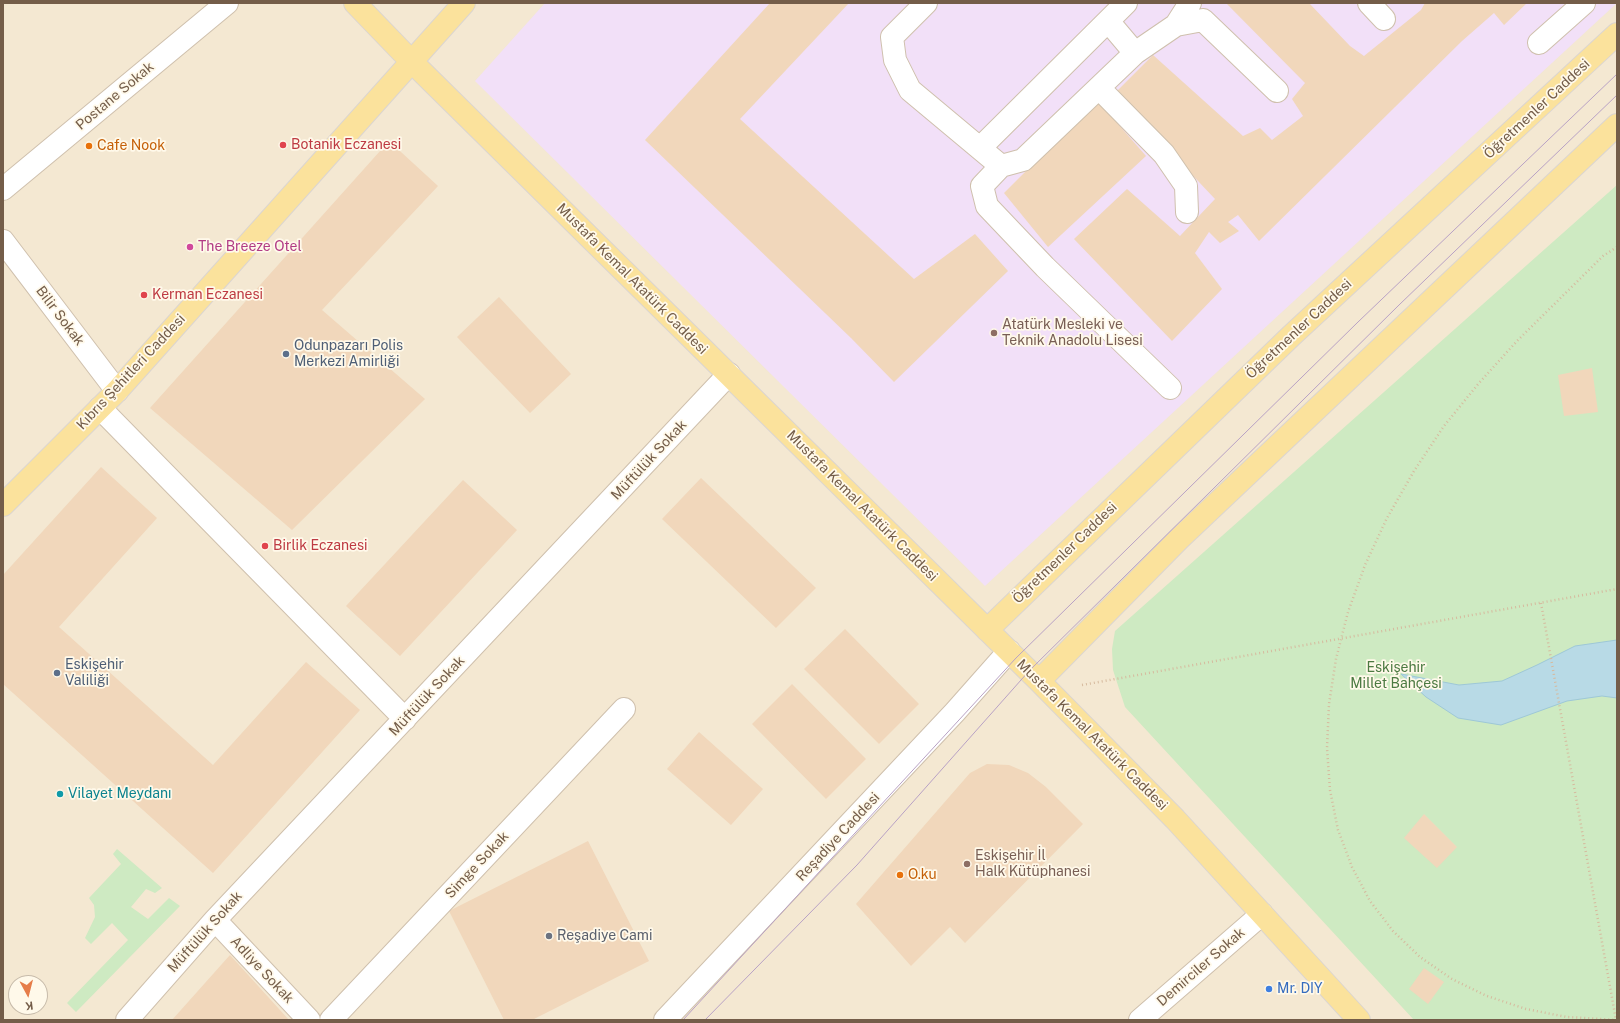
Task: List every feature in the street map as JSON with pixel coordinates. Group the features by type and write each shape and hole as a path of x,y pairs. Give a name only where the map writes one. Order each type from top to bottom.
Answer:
{"main road":[{"name":"Mustafa Kemal Atatürk Caddesi","path":"355,3 411,61 1039,681 1175,819 1359,1020"},
{"name":"Kıbrıs Şehitleri Caddesi","path":"3,505 117,390 464,3"},
{"name":"Öğretmenler Caddesi","path":"987,630 1291,336 1617,34"},
{"path":"1039,681 1185,533 1617,125"}],"street":[{"name":"Postane Sokak","path":"3,189 227,3"},
{"path":"926,3 892,37 895,60 910,90 1001,166"},
{"path":"980,148 1126,3"},
{"path":"1170,388 1045,267 987,206 982,186 1001,166 1023,160 1135,53 1176,25 1190,3"},
{"path":"1369,3 1384,19"},
{"path":"1539,43 1584,3"},
{"path":"1176,25 1203,20 1277,91"},
{"path":"1108,21 1135,53"},
{"path":"1099,88 1164,154 1186,186 1186,212"},
{"name":"Bilir Sokak","path":"3,241 117,390"},
{"name":"Müftülük Sokak","path":"127,1020 215,920 729,374"},
{"path":"100,408 405,719"},
{"name":"Reşadiye Caddesi","path":"665,1020 950,717 1009,651"},
{"name":"Simge Sokak","path":"331,1020 624,709"},
{"name":"Demirciler Sokak","path":"1140,1020 1262,914"},
{"name":"Adliye Sokak","path":"215,920 309,1020"}],"path":[{"path":"1541,602 1616,1020 1567,1017 1526,1009 1487,996 1452,979 1420,957 1393,931 1370,901 1349,860 1338,830 1330,790 1327,748 1329,704 1336,659 1348,612 1365,565 1387,518 1414,471 1444,426 1479,383 1517,341 1603,256 1617,247"},
{"path":"1080,686 1617,589"}],"shaded area":[{"path":"3,3 1617,3 1617,1020 3,1020"},
{"name":"Atatürk Mesleki ve Teknik Anadolu Lisesi","path":"545,3 1617,3 985,586 475,81"}],"green space":[{"name":"Eskişehir Millet Bahçesi","path":"1617,185 1617,1020 1414,1020 1125,707 1113,670 1112,649 1115,631"},
{"path":"117,849 162,888 155,893 146,889 131,907 148,919 169,898 180,906 76,1012 67,1003 128,940 112,923 91,944 85,938 95,917 94,905 89,898 121,864 113,854"}],"water":[{"path":"1617,640 1617,698 1602,696 1567,701 1501,725 1458,718 1426,697 1401,674 1459,685 1502,681 1575,646"}],"building":[{"path":"770,3 849,3 740,119 914,279 975,234 1008,271 894,382 851,338 645,140"},
{"path":"1226,3 1309,3 1350,46 1364,56 1421,10 1425,3 1527,3 1504,25 1494,13 1462,41 1259,241 1238,215 1228,222 1239,231 1220,243 1209,232 1195,253 1222,289 1172,341 1074,239 1127,189 1180,236 1215,199 1115,93 1153,55 1243,136 1260,128 1272,140 1303,116 1292,99 1305,83"},
{"path":"1097,100 1146,156 1048,247 1004,193"},
{"name":"Odunpazarı Polis Merkezi Amirliği","path":"389,141 438,186 322,310 425,399 292,530 150,408"},
{"path":"499,297 571,374 530,413 457,337"},
{"path":"1592,368 1598,412 1564,416 1558,375"},
{"name":"Eskişehir Valiliği","path":"101,467 157,518 59,627 213,765 306,662 360,710 213,873 3,684 3,575"},
{"path":"701,478 816,588 776,628 662,519"},
{"path":"463,480 517,530 400,656 346,606"},
{"path":"845,629 919,704 879,744 804,669"},
{"path":"792,684 866,759 826,799 752,724"},
{"path":"699,732 763,789 731,825 667,769"},
{"name":"Eskişehir İl Halk Kütüphanesi","path":"987,764 1009,765 1028,773 1046,787 1083,824 965,943 950,927 911,966 856,904 970,773"},
{"path":"1424,814 1457,847 1437,868 1404,838"},
{"name":"Reşadiye Cami","path":"588,841 649,961 532,1020 504,1020 449,911"},
{"path":"230,955 289,1020 172,1020"},
{"path":"1424,968 1444,982 1428,1004 1409,989"}],"tram line":[{"path":"683,1020 1016,658 1358,322 1617,74"},
{"path":"705,1020 857,865 1029,671 1399,305 1617,95"}],"place":[{"name":"Botanik Eczanesi","path":"283,145"},
{"name":"Cafe Nook","path":"89,146"},
{"name":"The Breeze Otel","path":"190,247"},
{"name":"Kerman Eczanesi","path":"144,295"},
{"name":"Atatürk Mesleki ve Teknik Anadolu Lisesi","path":"994,333"},
{"name":"Odunpazarı Polis Merkezi Amirliği","path":"286,354"},
{"name":"Birlik Eczanesi","path":"265,546"},
{"name":"Eskişehir Valiliği","path":"57,673"},
{"name":"Vilayet Meydanı","path":"60,794"},
{"name":"Eskişehir İl Halk Kütüphanesi","path":"967,864"},
{"name":"O.ku","path":"900,875"},
{"name":"Reşadiye Cami","path":"549,936"},
{"name":"Mr. DIY","path":"1269,989"}]}
